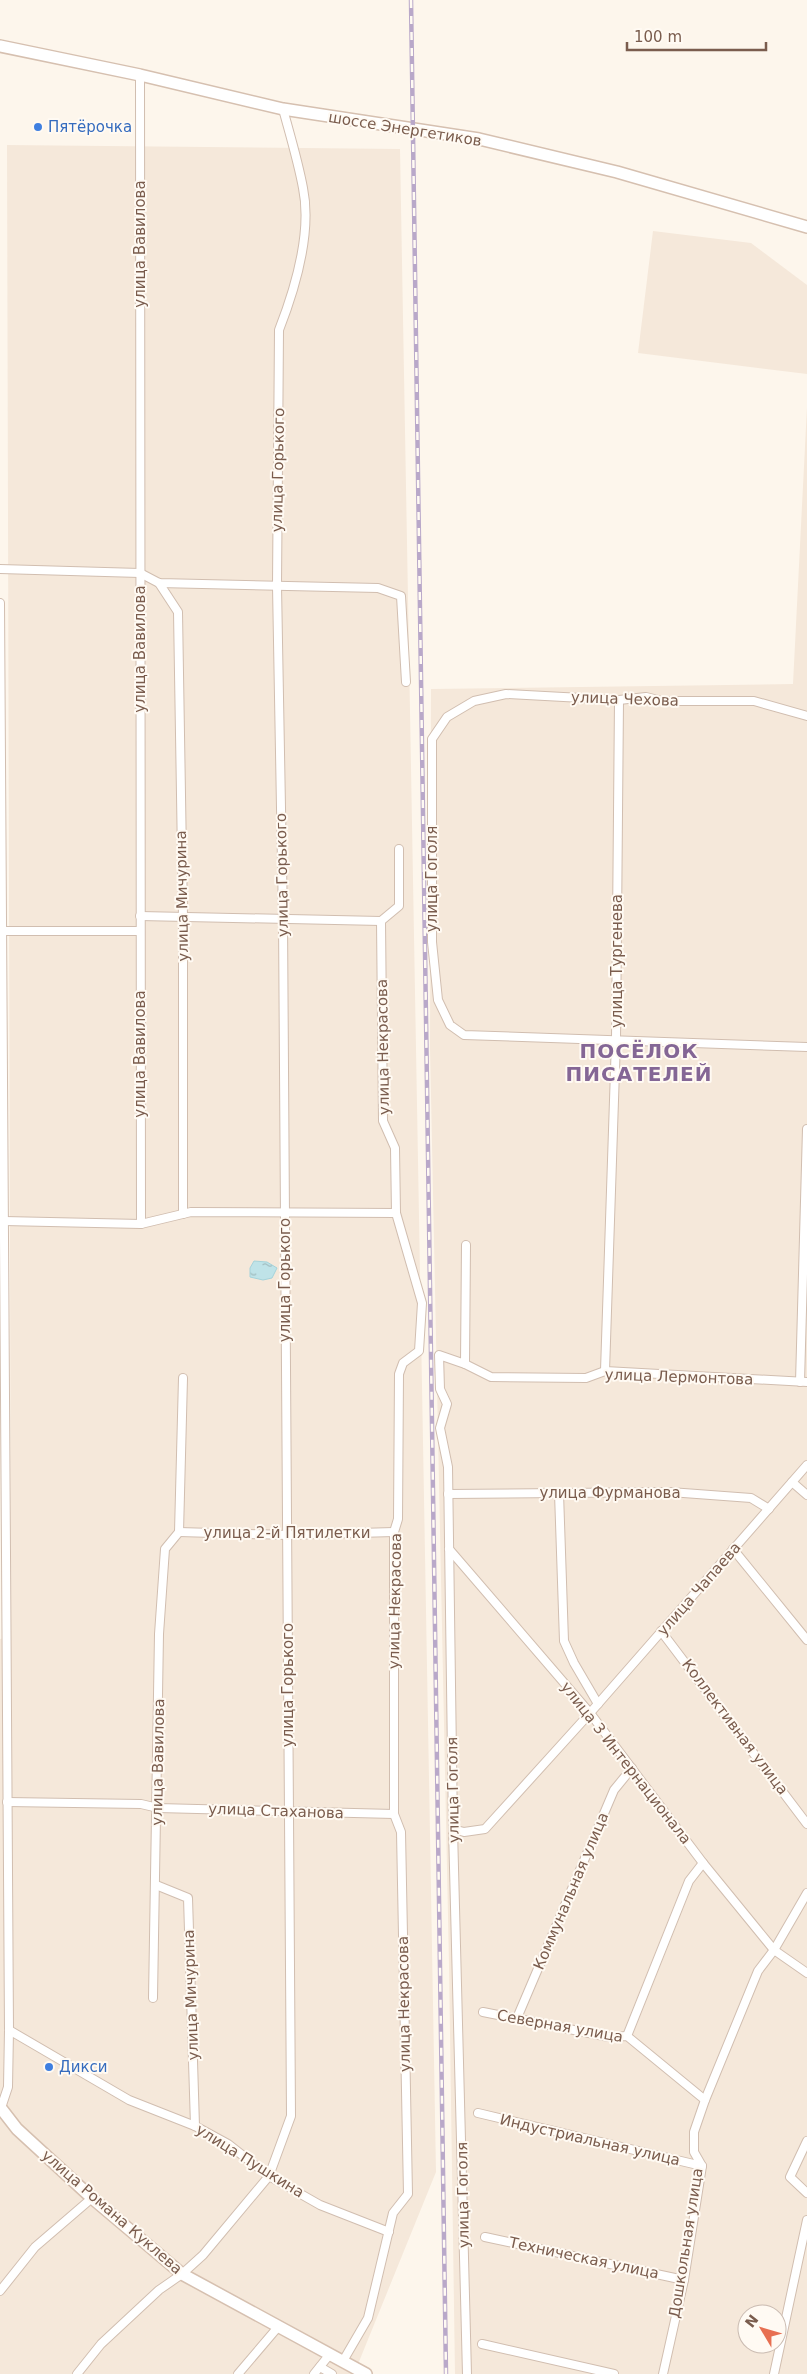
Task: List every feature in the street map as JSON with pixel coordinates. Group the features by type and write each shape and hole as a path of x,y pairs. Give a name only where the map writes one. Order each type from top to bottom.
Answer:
{"main road":[{"name":"шоссе Энергетиков","path":"0,46 140,75 283,110 479,140 617,172 807,228"},
{"name":"улица Романа Куклева","path":"1,2109 17,2129 92,2198 182,2274 366,2374"}],"street":[{"name":"улица Вавилова","path":"140,75 140,1224"},
{"name":"улица Горького","path":"77,2374 101,2344 159,2290 182,2274 203,2255 269,2176 290,2116 283,919 277,586 279,330 294,291 305,224 304,189 283,110"},
{"path":"0,570 140,573 159,583 378,588 401,596 406,682"},
{"name":"улица Мичурина","path":"159,583 178,612 183,917 183,1214"},
{"path":"0,603 8,2030 8,2087 1,2109"},
{"name":"улица Чехова","path":"447,717 474,701 506,694 619,700 646,696 662,702 754,701 807,716"},
{"name":"улица Тургенева","path":"605,1371 616,1040 619,700"},
{"name":"улица Гоголя","path":"447,717 432,739 432,942 438,1000 450,1025 464,1035 616,1040"},
{"path":"140,916 381,921 399,906 399,849"},
{"name":"улица Некрасова","path":"343,2360 368,2318 393,2213 408,2194 401,1832 394,1814 394,1532 398,1519 399,1374 403,1363 419,1351 422,1303 396,1213 395,1148 383,1120 381,921"},
{"path":"2,931 140,931"},
{"path":"616,1040 807,1047"},
{"path":"804,1382 807,1129"},
{"path":"4,1221 140,1224 183,1214 285,1212 396,1213"},
{"path":"465,1364 466,1246"},
{"name":"улица Гоголя","path":"465,1364 439,1355 440,1389 447,1404 440,1428 448,1467 453,1829 467,2374"},
{"name":"улица Лермонтова","path":"465,1364 491,1377 586,1378 605,1371 804,1382"},
{"path":"179,1532 182,1378"},
{"name":"улица Чапаева","path":"453,1829 464,1832 485,1829 598,1704 807,1465"},
{"path":"792,1482 807,1496"},
{"name":"улица Фурманова","path":"448,1494 670,1492 751,1498 769,1510"},
{"path":"559,1493 564,1641 574,1663 598,1704"},
{"name":"улица Вавилова","path":"153,1998 158,1808 159,1634 166,1549 179,1532"},
{"name":"улица 2-й Пятилетки","path":"179,1532 287,1535 394,1532"},
{"name":"улица 3 Интернационала","path":"449,1549 590,1713 703,1863 774,1950 807,1973"},
{"path":"733,1549 807,1640"},
{"name":"Коллективная улица","path":"661,1631 807,1824"},
{"name":"Коммунальная улица","path":"517,2018 614,1790 632,1768"},
{"name":"улица Стаханова","path":"7,1802 141,1804 158,1808 394,1814"},
{"path":"627,2036 689,1881 703,1863"},
{"name":"улица Мичурина","path":"156,1885 188,1898 195,2126"},
{"name":"Дошкольная улица","path":"663,2374 684,2280 702,2166 694,2152 694,2132 705,2100 758,1972 774,1950 807,1893"},
{"name":"Северная улица","path":"483,2012 610,2037 627,2036 705,2100"},
{"name":"улица Пушкина","path":"8,2030 129,2100 195,2126 228,2144 269,2176 320,2205 389,2232"},
{"name":"Индустриальная улица","path":"478,2113 702,2166"},
{"path":"807,2141 790,2177 807,2193"},
{"path":"0,2291 34,2247 92,2198"},
{"path":"774,2374 807,2220"},
{"name":"Техническая улица","path":"485,2237 684,2280"},
{"path":"238,2374 278,2327"},
{"path":"482,2344 614,2374"},
{"path":"314,2374 330,2354"},
{"path":"320,2367 332,2374"}],"shaded area":[{"path":"7,145 400,149 436,2172 354,2374 0,2374 0,1639 11,1637"},
{"path":"653,231 751,243 807,285 807,374 638,353"},
{"path":"807,407 807,2374 455,2374 449,1965 430,1048 431,689 793,684"}],"water":[{"path":"254,1261 267,1262 277,1268 272,1278 263,1280 250,1277 250,1268"}],"railway":[{"path":"411,0 446,2374"}],"place":[{"name":"Пятёрочка","path":"38,127"},
{"name":"Дикси","path":"49,2067"}],"district":[{"name":"ПОСЁЛОК ПИСАТЕЛЕЙ","path":"639,1062"}]}
